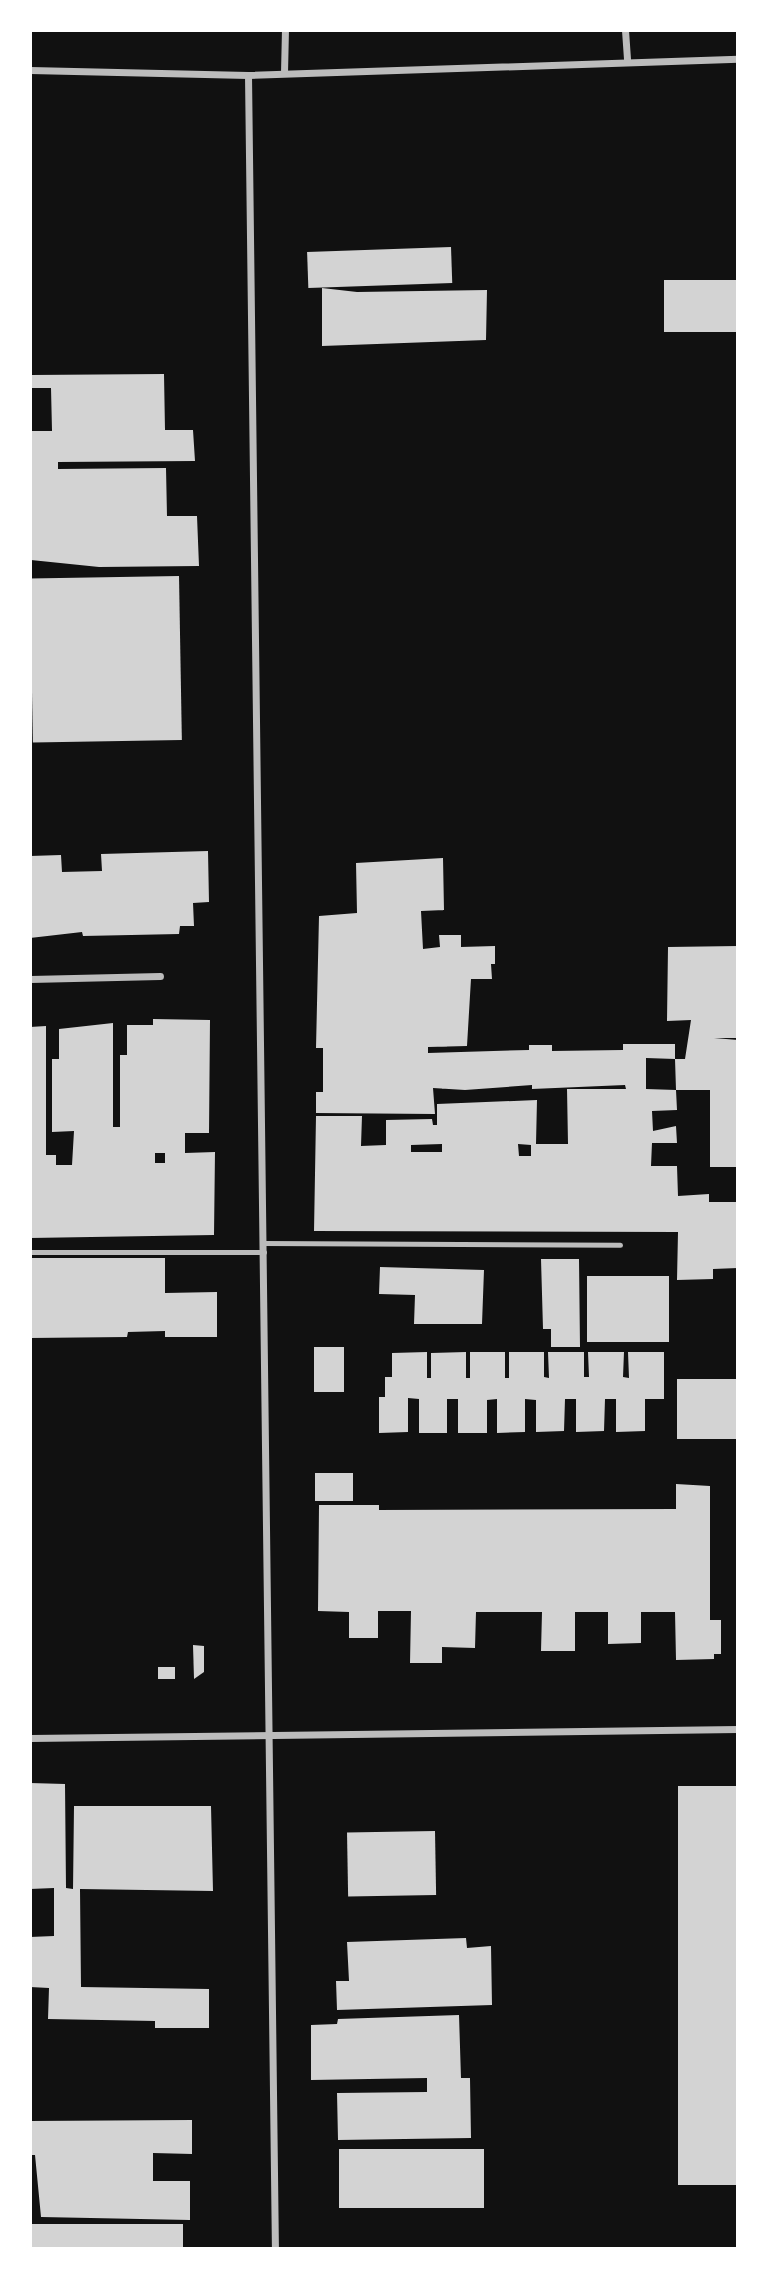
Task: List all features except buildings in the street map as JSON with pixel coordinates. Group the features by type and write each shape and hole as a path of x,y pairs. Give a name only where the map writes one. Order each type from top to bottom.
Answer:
{"street":[{"path":"284,72 285,30"},
{"path":"625,30 626,61"},
{"path":"30,70 248,75 738,59"},
{"path":"248,75 275,2249"},
{"path":"30,979 160,976"},
{"path":"30,1738 738,1729"}],"lane":[{"path":"30,1252 263,1247 620,1245"}]}
